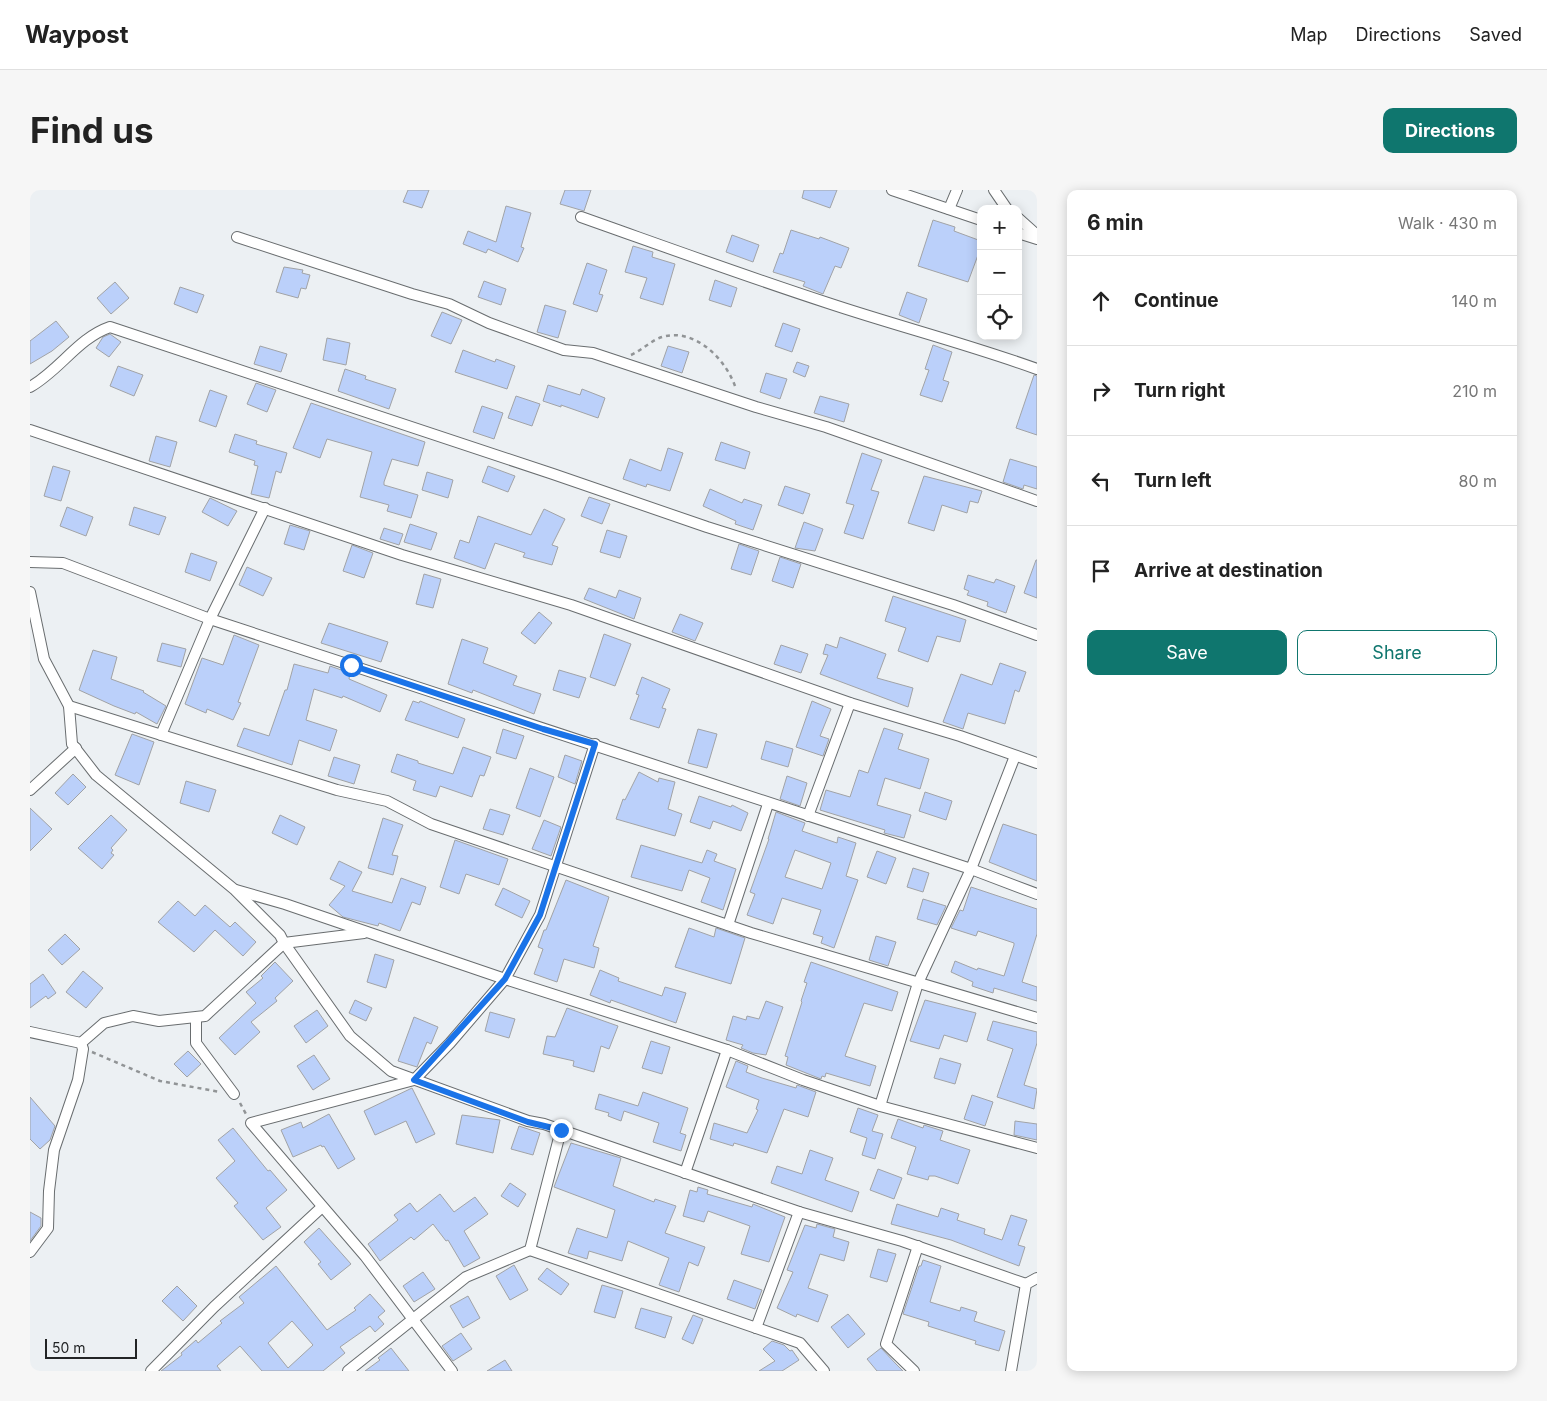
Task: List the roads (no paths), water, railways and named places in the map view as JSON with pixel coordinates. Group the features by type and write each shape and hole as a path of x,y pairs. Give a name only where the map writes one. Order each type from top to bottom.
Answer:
{"street":[{"path":"892,190 977,219"},
{"path":"948,209 957,190"},
{"path":"994,190 1005,205"},
{"path":"581,217 685,256 828,303 983,349 1037,369"},
{"path":"1022,222 1037,235"},
{"path":"1022,234 1037,239"},
{"path":"238,237 412,294 449,304 489,323 564,350 593,353 826,428 1037,501"},
{"path":"30,386 43,379 94,332 110,327 707,527 934,599 1037,635"},
{"path":"30,430 402,555 571,605 850,703 960,736 1037,763"},
{"path":"161,735 210,619 265,508"},
{"path":"30,562 63,563 210,619 543,729 595,744 768,804 971,869 1037,894"},
{"path":"30,592 32,611 44,659 69,706 72,744 96,776 235,890 280,935 350,1036 391,1071 528,1122 561,1130 798,1212 918,1246 1026,1284 1037,1278"},
{"path":"808,816 850,703"},
{"path":"69,706 337,790 387,802 431,824 728,925 1037,1018"},
{"path":"452,1371 365,1256 251,1123 414,1080 505,979 540,915 595,744"},
{"path":"30,790 76,748"},
{"path":"880,1106 918,983 971,869 1015,756"},
{"path":"728,925 768,804"},
{"path":"235,890 727,1050 803,1080 880,1106 1037,1148"},
{"path":"30,1252 48,1228 49,1191 54,1150 78,1080 82,1046 104,1024 133,1016 159,1022 196,1019 205,1016 284,943 368,932"},
{"path":"196,1019 196,1043 234,1094"},
{"path":"30,1032 82,1046"},
{"path":"685,1173 727,1050"},
{"path":"530,1250 561,1130"},
{"path":"151,1371 214,1307 322,1207"},
{"path":"756,1328 798,1212"},
{"path":"914,1371 886,1344 918,1246"},
{"path":"348,1371 412,1318 466,1277 530,1250 800,1343 824,1371"},
{"path":"1011,1371 1026,1284"}]}
